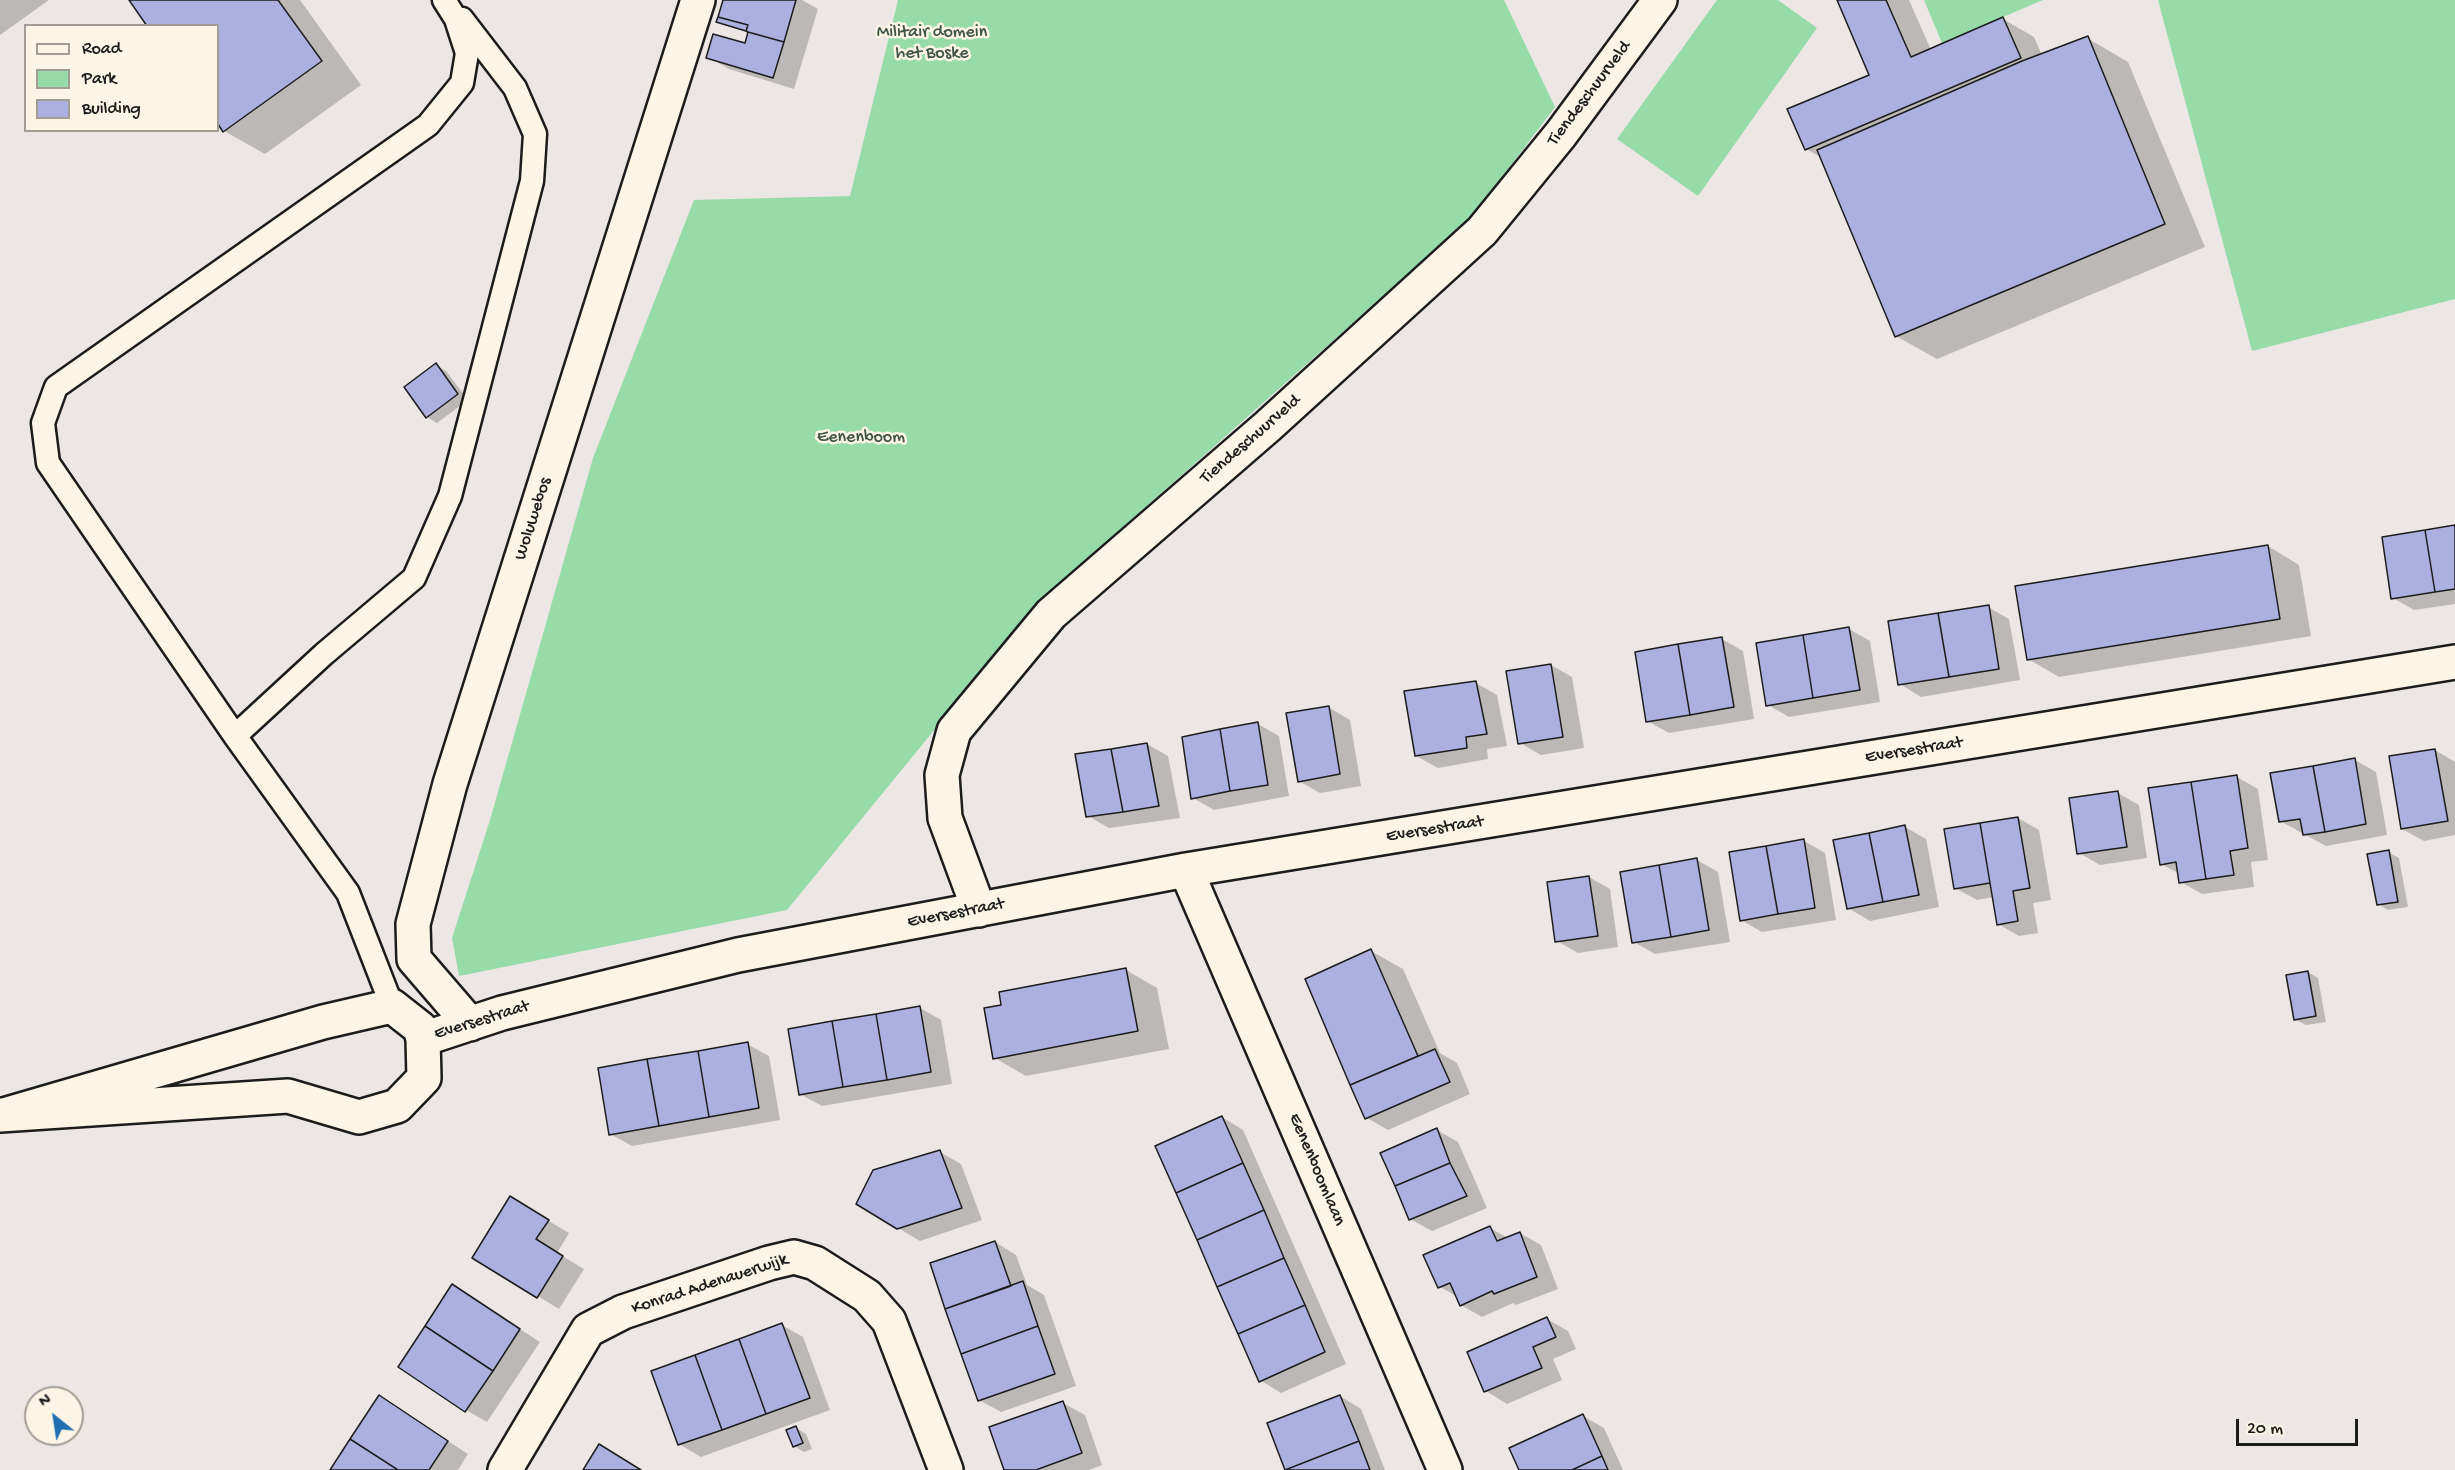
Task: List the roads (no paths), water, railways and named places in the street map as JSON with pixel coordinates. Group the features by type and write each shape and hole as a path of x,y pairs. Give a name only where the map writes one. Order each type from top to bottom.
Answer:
{"street":[{"name":"Woluwebos","path":"470,1024 414,960 413,924 450,784 698,0"},
{"name":"Tiendeschuurveld","path":"979,909 945,818 942,775 954,731 1051,614 1268,426 1482,231 1561,134 1660,0"},
{"name":"Eversestraat","path":"423,1039 522,1008 738,955 1186,870 2455,662"},
{"name":"Eenenboomlaan","path":"1186,870 1445,1470"},
{"name":"Eversestraat","path":"392,1006 420,1028 423,1039 424,1078 397,1106 359,1117 288,1096 3,1114 323,1022 392,1006"},
{"name":"Konrad Adenauerwijk","path":"505,1470 588,1330 623,1312 768,1263 794,1257 815,1263 867,1296 889,1321 946,1470"}],"lane":[{"path":"234,736 324,654 414,578 450,496 532,181 535,134 515,88 445,0"},
{"path":"392,1006 348,893 234,736 48,463 43,423 56,387 428,125 462,83 467,53 456,19 445,0"}],"park label":[{"name":"Militair domein het Boske","path":"932,43"},
{"name":"Eenenboom","path":"861,438"}]}
